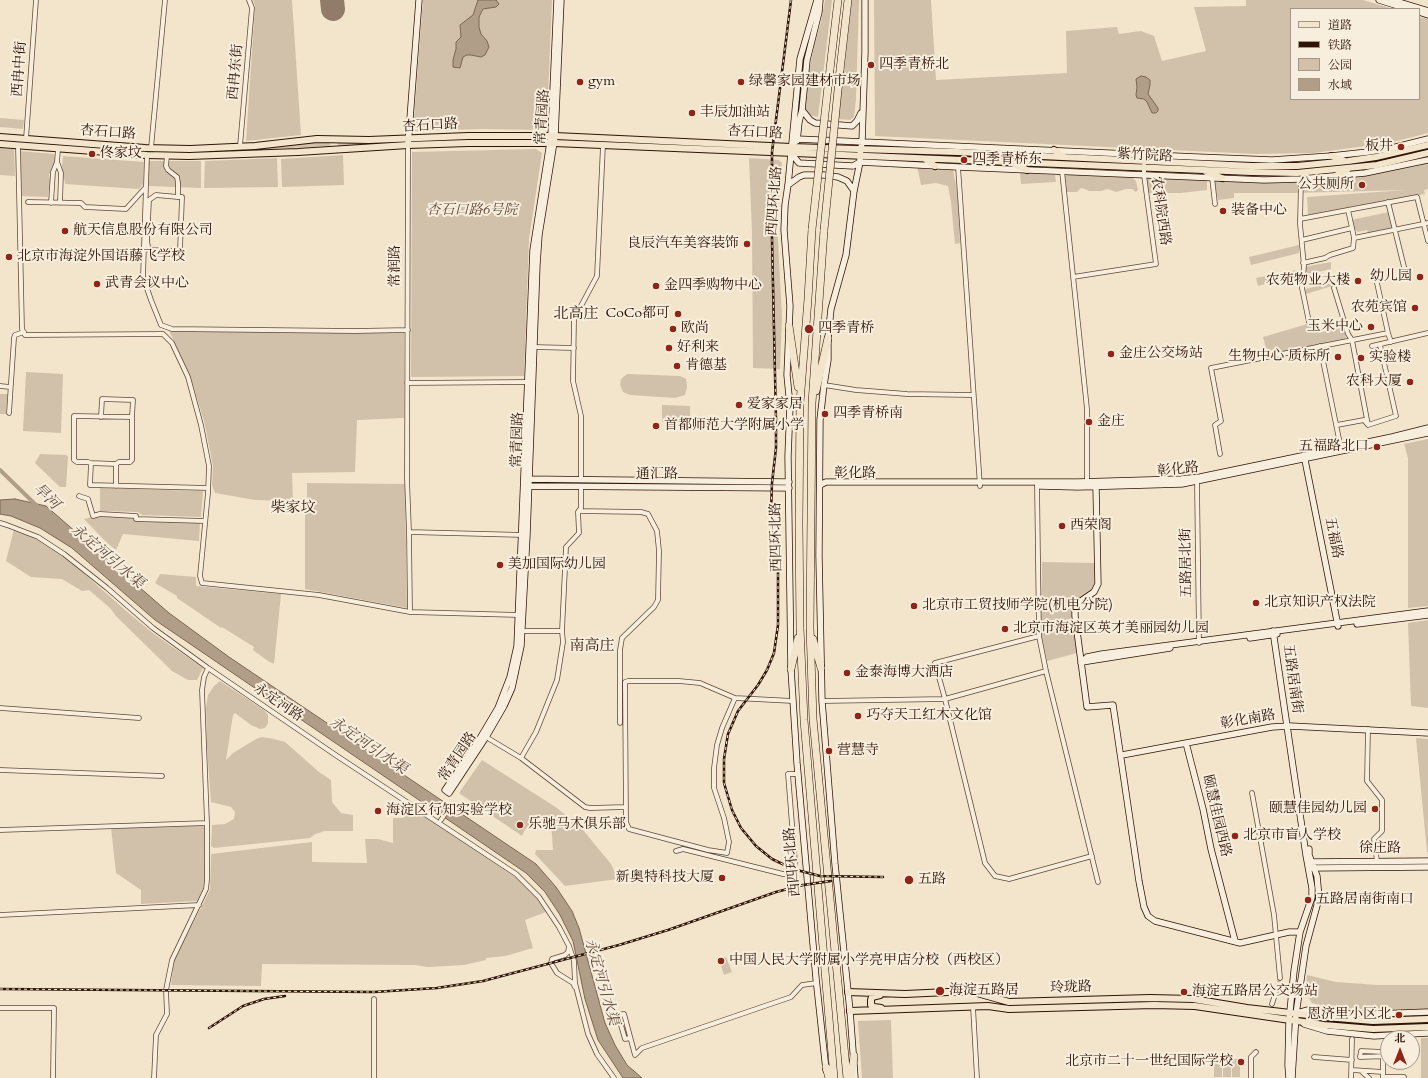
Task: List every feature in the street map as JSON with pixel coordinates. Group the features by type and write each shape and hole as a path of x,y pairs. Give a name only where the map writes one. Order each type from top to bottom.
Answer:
{"highway":[{"name":"西四环北路","path":"834,1078 804,720 800,628 799,523 800,403 812,229 838,0"},
{"path":"847,1078 813,719 810,628 812,403 824,230 848,0"},
{"path":"789,326 800,403"},
{"path":"812,403 828,338"},
{"path":"791,670 800,628"},
{"path":"810,628 821,668"},
{"path":"851,1078 854,1056"},
{"path":"826,1067 828,1078"}],"main road":[{"name":"杏石口路","path":"0,144 147,155 189,156 298,152 468,136 553,136 793,149 860,155"},
{"name":"杏石口路","path":"0,137 151,148 255,146 317,139 468,144 552,143 793,149"},
{"name":"紫竹院路","path":"860,155 1066,157 1252,166 1297,166 1376,157 1428,145"},
{"path":"1054,150 1066,157"},
{"name":"紫竹院路","path":"860,155 1011,162 1144,161 1199,170 1297,173 1376,164 1428,153"},
{"path":"1331,156 1348,161"},
{"path":"924,158 935,166"},
{"path":"1011,162 1027,170"},
{"path":"1334,177 1349,168"},
{"path":"1199,170 1222,178"},
{"name":"玲珑路","path":"848,992 905,994 970,991 1010,1002 1150,998 1193,1000 1293,1013 1373,1021 1428,1019"},
{"path":"890,1009 874,1007 871,1005 872,997 905,994"},
{"name":"玲珑路","path":"850,1011 988,1006 1009,1009 1118,1005 1195,1006 1292,1021 1373,1029 1428,1027"}],"street":[{"name":"西冉中街","path":"26,139 36,0"},
{"path":"151,148 165,0"},
{"name":"西冉东街","path":"240,146 252,8 249,0"},
{"name":"常润路","path":"410,612 410,532 407,479 409,142 419,0"},
{"name":"常青园路","path":"553,136 557,0"},
{"name":"常青园路","path":"524,535 517,646 514,663 498,708 479,740 445,790 449,793 486,737 504,706 512,688 518,664 522,631 526,486 539,235 553,136 561,0"},
{"name":"西四环北路","path":"819,0 800,59 793,149 785,205 784,230 790,306 787,368 790,406 789,485 791,670 798,774 826,1067"},
{"name":"西四环北路","path":"793,149 798,139 807,60 819,12 819,0"},
{"path":"855,1078 850,1011 834,857 822,701 819,556 820,414 828,360 828,338 831,309 846,255 862,142 865,0"},
{"path":"1379,0 1405,8"},
{"path":"1392,0 1418,8"},
{"path":"796,102 799,122"},
{"path":"802,110 810,120 815,123 852,126 858,121 862,109"},
{"name":"紫竹院路","path":"798,139 1054,150 1144,161 1272,160 1331,156 1392,148 1428,139"},
{"name":"常青园路","path":"527,479 528,382 534,238 552,143"},
{"path":"582,479 581,416 573,380 574,319 597,276 603,145"},
{"path":"18,146 22,329 25,335 163,334 172,343 188,377 201,425 209,466 200,576 202,583 319,596 410,612 519,615"},
{"path":"51,203 53,172 57,162 58,149"},
{"path":"793,149 799,163 853,166 860,155"},
{"path":"146,248 145,188 147,155"},
{"name":"紫竹院路","path":"860,155 935,166 1264,180 1334,177 1365,173 1428,160"},
{"path":"167,156 166,166 168,170 177,178 178,197"},
{"name":"农科院西路","path":"1074,277 1156,264 1144,175 1144,161"},
{"path":"57,162 61,173 60,203"},
{"path":"958,167 979,484"},
{"path":"1062,171 1087,409 1087,484"},
{"path":"788,186 804,175 824,175 838,177 847,181 854,190"},
{"path":"1212,178 1215,204"},
{"path":"1301,179 1300,219 1303,263 1302,288 1308,322"},
{"path":"28,202 81,203 85,207 126,209 145,188"},
{"path":"146,248 149,250 180,251 182,197 156,195 149,200 147,242 146,248 143,277 150,300 161,325 172,329 355,331 408,330"},
{"path":"1300,219 1417,197 1426,224 1428,241"},
{"path":"1388,202 1405,271"},
{"path":"1303,263 1325,258 1353,248 1354,238 1348,210"},
{"path":"1354,238 1426,224"},
{"path":"1302,240 1352,228"},
{"path":"1377,283 1391,342"},
{"path":"1334,288 1348,334 1352,340 1368,425"},
{"path":"163,334 165,326"},
{"path":"9,413 14,338 16,335 24,332"},
{"path":"1220,454 1215,425 1221,421 1211,368 1388,332"},
{"path":"1372,346 1428,333"},
{"path":"1368,425 1396,416 1380,345"},
{"path":"1320,346 1340,439"},
{"path":"534,347 574,348"},
{"path":"407,383 528,382"},
{"path":"824,385 856,390 907,394 972,395"},
{"path":"0,386 10,387"},
{"path":"101,417 102,399 133,400 132,460 130,462 119,462 116,464 77,462 74,460 74,416 101,417 132,417"},
{"path":"1336,425 1364,420 1368,425"},
{"name":"彰化路","path":"1087,484 1096,487 1182,484 1428,428"},
{"name":"彰化路","path":"820,485 1087,484 1182,479 1200,477 1428,433"},
{"name":"五福路","path":"1305,457 1338,624"},
{"path":"91,463 90,485 208,488"},
{"path":"116,464 116,486"},
{"name":"通汇路","path":"527,479 582,479 789,485"},
{"name":"五路居北街","path":"1197,481 1199,642"},
{"path":"1037,484 1039,636 1046,671 1098,882"},
{"name":"通汇路","path":"526,486 581,487 789,485"},
{"path":"521,758 536,732 557,680 563,642 562,632 566,547 579,533 581,487"},
{"path":"1096,487 1098,584 1094,592 1075,605 1075,616 1087,707 1114,705 1133,844 1144,903 1148,916 1155,921 1240,943 1276,934 1300,932"},
{"path":"79,496 88,499 93,516 100,514 136,516 136,519 205,521"},
{"path":"579,511 642,512 648,514 657,531 659,551 658,600 654,607 622,638 620,650 620,723"},
{"name":"永定河路","path":"0,523 38,537 64,554 154,628 208,668 337,756 516,874 540,897 569,946 574,960 576,988 588,1034 597,1054 614,1078"},
{"path":"410,532 524,535"},
{"path":"1081,662 1199,642 1274,633 1428,610"},
{"path":"1338,624 1428,615"},
{"path":"522,631 562,632"},
{"name":"五路居南街","path":"1274,633 1278,642 1310,855 1312,897 1300,932 1294,971 1293,1013"},
{"name":"五路居南街","path":"1274,633 1310,865 1318,876 1319,898 1307,941 1293,1013"},
{"path":"1039,636 935,663 985,863 995,876 1009,879 1092,856"},
{"path":"154,1078 156,1035 167,1014 166,990 172,960 206,889 207,823 202,690 204,677 208,668"},
{"path":"822,701 945,699 1046,671"},
{"path":"735,698 722,728 717,745 714,768 714,788 724,818 729,842 727,853 708,850 629,829 626,822 625,682 672,681 700,683 735,698 793,701"},
{"path":"0,708 139,718"},
{"name":"彰化南路","path":"1122,755 1272,727 1290,726 1428,733"},
{"path":"1368,729 1367,781 1382,800 1382,831 1374,839 1377,861"},
{"path":"486,737 521,758 585,807 626,807"},
{"name":"颐慧佳园西路","path":"1186,743 1235,941"},
{"path":"0,770 162,776"},
{"path":"676,851 683,849 783,874 790,874 795,862 788,774 798,774"},
{"path":"1252,793 1274,915 1280,978"},
{"path":"441,820 451,805"},
{"path":"0,830 207,823"},
{"name":"徐庄路","path":"1310,865 1377,861 1428,861"},
{"name":"徐庄路","path":"1310,865 1428,867"},
{"path":"0,915 199,905"},
{"path":"569,946 568,952 565,955 552,959 551,963 557,973 573,983 576,988"},
{"path":"630,1038 625,1039 618,1016 624,1014 635,1056 642,1048 791,997 802,985 817,983"},
{"path":"1272,1004 1277,988"},
{"path":"374,999 374,1078"},
{"path":"973,1007 976,1078"},
{"path":"0,1008 54,1008 53,1078"},
{"name":"玲珑路","path":"1293,1013 1308,1010 1368,1014 1428,1012"},
{"path":"1289,1078 1293,1013"},
{"path":"1292,1021 1292,1078"},
{"name":"玲珑路","path":"1292,1021 1327,1031 1374,1036 1428,1033"},
{"path":"1352,1039 1352,1078"},
{"path":"1360,1051 1383,1054 1360,1057 1360,1051"},
{"path":"1251,1078 1251,1057 1256,1052"},
{"path":"1314,1057 1352,1060"},
{"path":"1352,1070 1383,1072 1383,1078 1404,1077"},
{"path":"1361,1071 1369,1078"}],"green space":[{"path":"253,0 292,0 301,135 246,141 255,6"},
{"path":"423,0 552,0 547,121 539,130 482,129 413,131"},
{"path":"825,0 832,0 818,117 812,116 805,111 805,105 810,66"},
{"path":"852,0 859,0 856,99 854,117 850,120 838,119"},
{"path":"874,0 931,0 936,80 1067,73 1066,31 1117,27 1119,34 1141,31 1154,36 1162,61 1206,51 1194,7 1246,6 1246,0 1363,0 1390,8 1290,8 1290,100 1420,100 1420,17 1428,19 1428,133 1389,143 1313,153 1256,154 875,136"},
{"path":"0,118 24,120 23,129 0,127"},
{"path":"338,141 401,141 401,143 339,146 337,143"},
{"path":"305,142 329,142 331,145 267,149 266,147"},
{"path":"0,148 14,149 15,176 0,175"},
{"name":"杏石口路6号院","path":"536,149 542,153 529,239 524,376 411,377 412,152"},
{"path":"20,151 54,154 55,161 49,175 50,181 48,197 22,196"},
{"path":"343,155 344,185 282,187 281,159"},
{"path":"63,156 144,162 143,184 139,189 65,184 62,166"},
{"path":"277,158 278,187 204,188 205,161"},
{"path":"749,158 779,160 782,163 777,221 782,317 780,369 753,368 752,233"},
{"path":"149,161 201,161 201,188 148,186"},
{"path":"1428,163 1428,189 1424,190 1425,194 1308,215 1307,197 1406,190 1234,193 1234,198 1218,200 1214,181 1301,179"},
{"path":"917,166 922,166 923,169 953,170 958,195 960,243 955,244 948,186 936,183 921,185"},
{"path":"1020,172 1055,175 1056,182 1021,184"},
{"path":"1063,176 1132,177 1136,181 1138,190 1136,192 1132,189 1126,189 1116,192 1108,189 1101,191 1089,191 1081,188 1077,192 1066,192"},
{"path":"1145,178 1207,181 1207,190 1181,193 1148,193"},
{"path":"1389,212 1393,229 1369,234 1367,230 1358,232 1354,229 1351,220"},
{"path":"1299,245 1299,253 1251,265 1249,257"},
{"path":"1331,262 1331,269 1305,275 1304,267"},
{"path":"1297,270 1297,276 1258,286 1256,278"},
{"path":"1332,283 1332,286 1306,294 1305,289"},
{"path":"1311,323 1313,326 1316,325 1319,333 1344,326 1346,340 1268,355 1263,337"},
{"path":"169,331 404,333 404,418 357,420 355,472 292,473 293,501 255,500 215,493 212,485 213,466 204,421 190,376"},
{"path":"26,372 63,374 61,433 23,431"},
{"path":"627,374 680,376 686,379 687,387 685,395 675,398 630,395 623,392 620,385 621,379"},
{"path":"0,394 8,394 6,414 0,414"},
{"path":"662,405 690,406 690,423 662,422"},
{"path":"1428,439 1428,606 1408,608 1408,458 1404,444"},
{"path":"40,454 66,455 68,457 66,487 60,487 35,463"},
{"path":"307,483 405,484 407,608 305,589 305,513 307,502"},
{"path":"100,488 203,491 201,517 142,515 138,512 100,511"},
{"path":"100,515 134,517 134,521 200,523 199,541 123,534 116,550 106,542 84,519"},
{"path":"14,529 38,540 69,560 154,634 203,668 197,680 188,680 172,671 116,616 110,608 89,590 82,591 62,579 31,577 6,561"},
{"path":"1042,562 1095,563 1096,583 1092,590 1074,602 1073,621 1077,653 1047,661 1041,633"},
{"path":"160,574 196,577 196,586 281,594 274,664 253,650 254,647 222,627 221,628 177,598 177,596 155,583"},
{"path":"1428,620 1428,708 1411,706 1408,623"},
{"path":"220,681 264,710 268,715 268,723 265,728 260,729 251,725 235,713 233,715 226,760 233,753 262,737 285,742 319,772 331,780 332,802 341,813 353,815 353,831 325,831 315,834 310,838 214,848 211,846 212,825 225,824 234,819 235,812 231,807 211,802 206,707 208,695 214,686"},
{"path":"1416,738 1428,739 1428,852 1427,852"},
{"name":"乐驰马术俱乐部","path":"482,760 557,808 583,830 611,864 618,879 565,886 535,854 536,850 553,850 551,821 534,820 534,829 525,829 522,836 459,793"},
{"path":"402,800 515,877 536,898 546,912 525,920 533,948 505,956 486,958 486,960 464,965 428,967 415,965 262,964 261,986 171,985 174,960 210,890 211,854 312,842 312,862 367,863 365,839 378,839 393,843 393,818 403,818"},
{"path":"204,825 205,884 197,901 141,904 141,890 116,873 111,828"},
{"path":"726,957 732,972 724,975 719,959"},
{"path":"1307,975 1336,982 1377,985 1428,985 1428,1009 1377,1010 1327,1007 1312,1003 1305,991"},
{"path":"891,1020 893,1078 862,1078 858,1021"},
{"path":"1421,1038 1428,1038 1428,1078 1421,1078"},
{"path":"1214,1059 1222,1059 1222,1077 1214,1077"},
{"path":"1223,1059 1231,1059 1231,1077 1223,1077"},
{"path":"1232,1059 1240,1059 1240,1077 1232,1077"}],"water":[{"path":"478,0 496,0 499,4 496,7 483,9 479,17 481,34 487,41 489,47 485,55 481,57 467,55 463,57 460,68 453,67 456,42 461,37 460,25 473,15"},
{"path":"1141,76 1150,80 1148,94 1158,108 1156,113 1152,113 1144,99 1137,98 1136,79"},
{"path":"15,499 46,506 169,613 229,657 536,864 556,887 572,911 579,928 605,1023 615,1045 627,1065 642,1078 623,1078 598,1040 585,999 573,941 560,915 545,892 526,873 155,620 72,548 40,528 11,516 0,514 0,500"}],"waterway":[{"name":"旱河","path":"0,470 37,506"}],"runway":[{"path":"332,0 333,9"}],"tunnel":[{"path":"1277,988 1280,978"}],"railway":[{"path":"791,0 772,152 776,448 772,483 771,513 778,567 778,625 774,653 767,670 758,685 738,711 728,734 724,759 724,783 732,810 741,828 756,846 772,859 793,869 820,876 883,877"},
{"path":"0,989 374,992 437,988 483,981 619,945 668,930 776,892 803,885 831,881"},
{"path":"209,1028 243,1006 264,999 285,996"}],"place":[{"name":"四季青桥北","path":"871,65"},
{"name":"gym","path":"580,82"},
{"name":"绿馨家园建材市场","path":"741,82"},
{"name":"丰辰加油站","path":"692,113"},
{"name":"板井","path":"1401,147"},
{"name":"佟家坟","path":"92,154"},
{"name":"四季青桥东","path":"964,160"},
{"name":"公共厕所","path":"1362,185"},
{"name":"装备中心","path":"1223,211"},
{"name":"航天信息股份有限公司","path":"65,231"},
{"name":"良辰汽车美容装饰","path":"747,244"},
{"name":"北京市海淀外国语藤飞学校","path":"9,257"},
{"name":"幼儿园","path":"1420,277"},
{"name":"农苑物业大楼","path":"1358,281"},
{"name":"武青会议中心","path":"97,284"},
{"name":"金四季购物中心","path":"656,286"},
{"name":"农苑宾馆","path":"1415,308"},
{"name":"CoCo都可","path":"678,314"},
{"name":"玉米中心","path":"1371,327"},
{"name":"欧尚","path":"673,329"},
{"name":"四季青桥","path":"809,329"},
{"name":"好利来","path":"669,348"},
{"name":"金庄公交场站","path":"1111,354"},
{"name":"生物中心 质标所","path":"1338,357"},
{"name":"实验楼","path":"1361,358"},
{"name":"肯德基","path":"677,366"},
{"name":"农科大厦","path":"1410,382"},
{"name":"爱家家居","path":"739,405"},
{"name":"四季青桥南","path":"825,414"},
{"name":"金庄","path":"1089,422"},
{"name":"首都师范大学附属小学","path":"656,426"},
{"name":"五福路北口","path":"1377,447"},
{"name":"西荣阁","path":"1062,526"},
{"name":"美加国际幼儿园","path":"500,565"},
{"name":"北京知识产权法院","path":"1256,603"},
{"name":"北京市工贸技师学院(机电分院)","path":"914,606"},
{"name":"北京市海淀区英才美丽园幼儿园","path":"1005,629"},
{"name":"金泰海博大酒店","path":"847,673"},
{"name":"巧夺天工红木文化馆","path":"858,716"},
{"name":"营慧寺","path":"829,751"},
{"name":"颐慧佳园幼儿园","path":"1375,809"},
{"name":"海淀区行知实验学校","path":"378,811"},
{"name":"乐驰马术俱乐部","path":"520,825"},
{"name":"北京市盲人学校","path":"1235,836"},
{"name":"新奥特科技大厦","path":"722,878"},
{"name":"五路","path":"909,880"},
{"name":"五路居南街南口","path":"1308,900"},
{"name":"中国人民大学附属小学亮甲店分校（西校区）","path":"721,961"},
{"name":"海淀五路居","path":"940,991"},
{"name":"海淀五路居公交场站","path":"1184,992"},
{"name":"恩济里小区北","path":"1399,1015"},
{"name":"北京市二十一世纪国际学校","path":"1241,1062"}],"district":[{"name":"北高庄","path":"576,315"},
{"name":"柴家坟","path":"293,509"},
{"name":"南高庄","path":"592,647"}],"water label":[{"name":"永定河引水渠","path":"107,557"},
{"name":"永定河引水渠","path":"368,746"},
{"name":"永定河引水渠","path":"601,982"}]}
